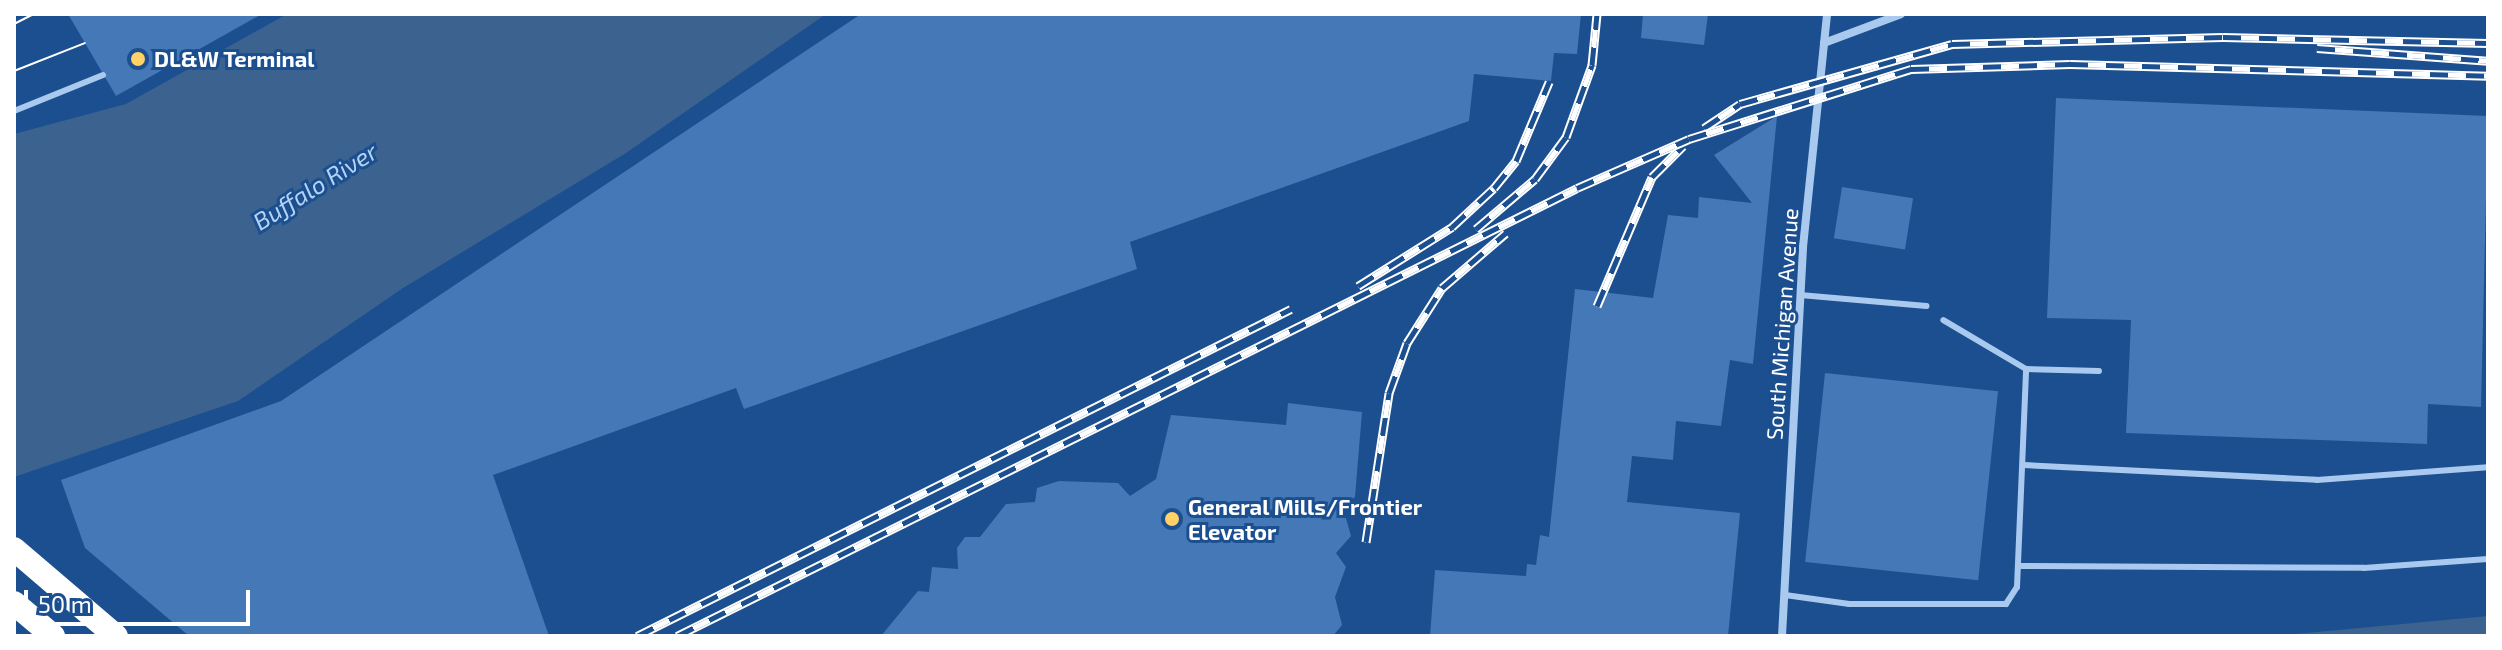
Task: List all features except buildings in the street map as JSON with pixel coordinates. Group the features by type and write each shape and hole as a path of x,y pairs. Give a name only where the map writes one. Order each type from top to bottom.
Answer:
{"highway":[{"path":"14,549 116,636"},
{"path":"14,603 53,636"}],"street":[{"name":"South Michigan Avenue","path":"1782,636 1800,295 1827,14"},
{"path":"1824,43 1901,14"}],"lane":[{"path":"14,111 103,75"},
{"path":"1800,295 1927,306"},
{"path":"1943,320 2026,369 2099,371"},
{"path":"1785,595 1849,604 2006,604 2018,566 2026,369"},
{"path":"2024,465 2317,480 2488,467"},
{"path":"2018,566 2364,568 2488,559"}],"water":[{"name":"Buffalo River","path":"287,14 826,14 626,153 403,288 238,401 14,477 14,134 126,104"},
{"path":"2488,616 2488,636 2276,636 2295,634"}],"tram line":[{"path":"14,24 34,14"},
{"path":"14,71 85,43"}],"railway":[{"path":"1476,229 1535,179 1566,137 1592,65 1597,14"},
{"path":"1704,128 1740,104 1952,44 2223,37 2488,43"},
{"path":"2317,48 2488,61"},
{"path":"677,636 1577,188 1689,139 1911,69 2070,64 2488,76"},
{"path":"1358,286 1452,227 1494,188 1516,161 1549,82"},
{"path":"1597,306 1652,177 1683,146"},
{"path":"1366,542 1389,393 1407,343 1442,288 1506,233"},
{"path":"637,636 1291,309"}],"place":[{"name":"DL&W Terminal","path":"138,59"},
{"name":"General Mills/Frontier Elevator","path":"1172,519"}]}
